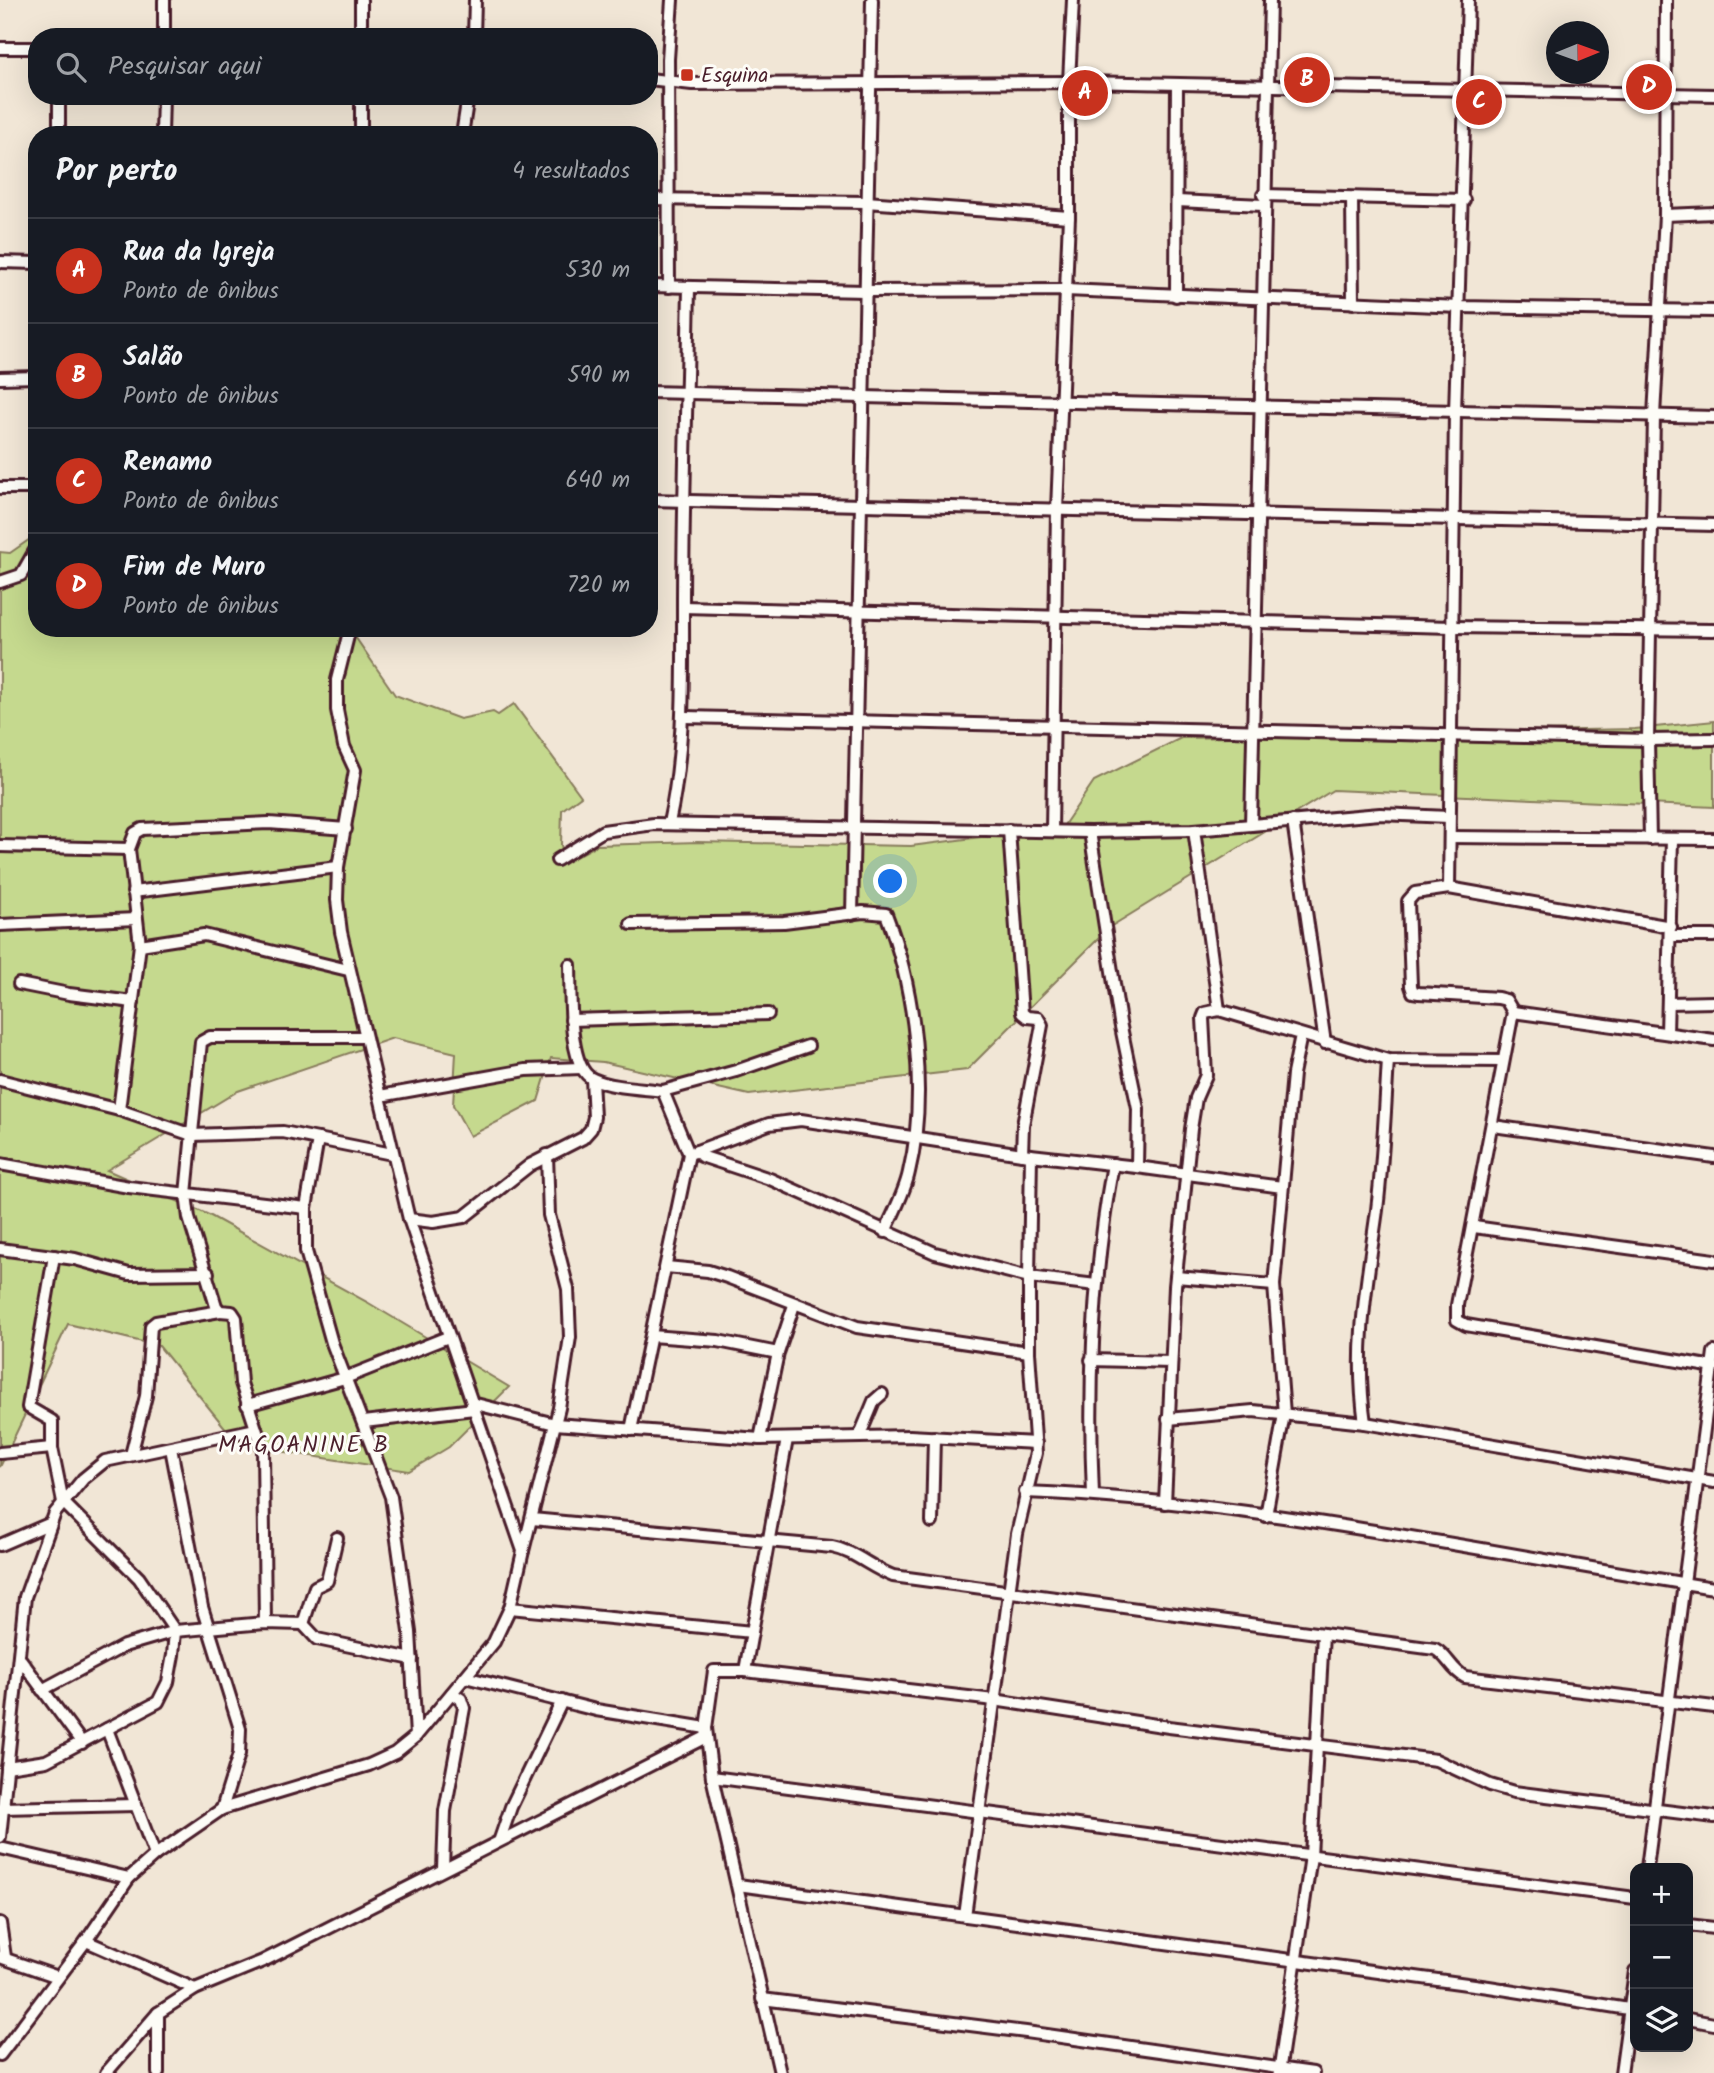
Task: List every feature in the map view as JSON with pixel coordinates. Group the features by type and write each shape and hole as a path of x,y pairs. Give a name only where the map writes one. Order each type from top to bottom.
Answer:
{"street":[{"path":"164,0 164,28"},
{"path":"361,0 361,28"},
{"path":"474,28 475,0"},
{"path":"669,287 671,80 668,59 672,0"},
{"path":"852,915 872,0"},
{"path":"1052,831 1058,617 1057,510 1069,217 1069,82 1073,0"},
{"path":"1251,825 1263,200 1270,0"},
{"path":"1449,888 1455,412 1464,200 1468,0"},
{"path":"1650,839 1648,740 1654,416 1665,215 1666,0"},
{"path":"0,48 28,48"},
{"path":"658,79 692,84 1069,82 1714,95"},
{"path":"1176,296 1177,84"},
{"path":"59,105 59,126"},
{"path":"162,126 163,105"},
{"path":"361,105 361,126"},
{"path":"464,126 468,105"},
{"path":"658,198 866,202 1069,217"},
{"path":"1177,201 1352,198 1464,200"},
{"path":"1352,198 1353,303"},
{"path":"1665,215 1714,213"},
{"path":"0,262 28,263"},
{"path":"658,286 864,291 1066,290 1460,307 1714,311"},
{"path":"669,823 678,785 684,717 683,607 689,288"},
{"path":"0,378 28,377"},
{"path":"658,393 1714,417"},
{"path":"0,488 28,488"},
{"path":"658,500 1714,525"},
{"path":"0,582 21,575 28,563"},
{"path":"683,607 1452,627 1714,630"},
{"path":"348,637 337,680 337,710 344,746 355,770 338,867 337,900 348,970 409,1219 523,1551"},
{"path":"684,717 1648,740 1714,738"},
{"path":"557,860 603,831 669,823 1090,832 1194,830 1380,814 1449,817"},
{"path":"1293,821 1325,1043"},
{"path":"119,1110 140,945 130,849 135,833 142,829 269,823 346,828"},
{"path":"965,1916 1025,1492 1034,1465 1036,1443 1029,1352 1026,1106 1042,1025 1038,1018 1027,1017 1022,1013 1009,830"},
{"path":"1194,830 1219,1010"},
{"path":"1090,832 1120,1022 1138,1109 1137,1167"},
{"path":"1450,837 1714,839"},
{"path":"1667,1033 1672,839"},
{"path":"0,846 130,849"},
{"path":"133,892 338,867"},
{"path":"1713,1367 1461,1324 1457,1320 1457,1305 1513,1012 1506,1000 1498,998 1413,992 1408,901 1415,893 1449,888 1671,932 1714,936"},
{"path":"631,924 783,922 881,912 888,921 909,1002 918,1082 916,1137 909,1175 885,1232"},
{"path":"0,925 136,919"},
{"path":"140,945 204,935 348,970"},
{"path":"570,965 572,1020 581,1068 592,1079 663,1091 736,1071 808,1046"},
{"path":"19,984 133,1002"},
{"path":"1669,1003 1714,1002"},
{"path":"1165,1503 1175,1277 1196,1098 1206,1075 1205,1013 1219,1010 1388,1060 1503,1061"},
{"path":"1513,1012 1714,1040"},
{"path":"572,1020 768,1014"},
{"path":"1266,1516 1284,1414 1274,1285 1293,1074 1301,1035"},
{"path":"220,1311 189,1218 186,1194 204,1038 364,1037"},
{"path":"1365,1423 1361,1393 1361,1319 1381,1178 1388,1060"},
{"path":"380,1096 526,1070 581,1068"},
{"path":"409,1219 433,1222 464,1217 547,1155 574,1143 591,1129 594,1117 592,1079"},
{"path":"0,1080 119,1110 192,1135 268,1130 392,1154"},
{"path":"631,1430 693,1153 663,1091"},
{"path":"693,1153 732,1136 791,1120 1026,1155 1282,1187"},
{"path":"1493,1126 1714,1157"},
{"path":"318,1139 306,1208 306,1251 345,1378 391,1497 401,1548 412,1659 416,1736"},
{"path":"693,1153 769,1179 885,1232 957,1260 1029,1277 1096,1285"},
{"path":"0,2055 86,1941 129,1878 155,1855 222,1809 369,1765 395,1753 416,1736 494,1642 510,1608 555,1424 567,1363 570,1311 568,1289 549,1215 547,1155"},
{"path":"0,1164 68,1178 306,1208"},
{"path":"1093,1494 1091,1360 1096,1285 1112,1164"},
{"path":"1474,1227 1714,1260"},
{"path":"0,1249 54,1256 129,1274 208,1273"},
{"path":"7,1767 46,1761 158,1702 168,1682 175,1631 139,1578 63,1502 52,1448 52,1421 28,1407 54,1256"},
{"path":"666,1268 708,1272 836,1321 895,1335 1029,1352"},
{"path":"1175,1277 1274,1285"},
{"path":"760,1440 778,1353 794,1305"},
{"path":"131,1455 146,1396 151,1326 156,1322 220,1311 232,1312 236,1318 238,1366 247,1405 263,1450 265,1623"},
{"path":"651,1336 718,1341 778,1353"},
{"path":"247,1405 345,1378 448,1337"},
{"path":"1648,1863 1714,1352"},
{"path":"1091,1360 1171,1362"},
{"path":"859,1437 874,1401 882,1394"},
{"path":"363,1422 473,1406 555,1424 760,1440 934,1437 1036,1443"},
{"path":"1168,1419 1230,1411 1365,1423 1714,1482"},
{"path":"0,1837 7,1767 5,1732 20,1660 25,1597 51,1523 63,1502 94,1467 131,1455 256,1429"},
{"path":"932,1522 934,1437"},
{"path":"745,1671 788,1439"},
{"path":"0,1454 52,1448"},
{"path":"172,1448 207,1629 240,1729 239,1754 222,1809"},
{"path":"1025,1492 1093,1494 1266,1516 1714,1588"},
{"path":"532,1519 842,1549 874,1569 892,1576 1435,1648 1444,1654 1457,1673 1465,1676 1714,1707"},
{"path":"0,1545 51,1523"},
{"path":"303,1624 315,1587 327,1581 337,1538"},
{"path":"510,1608 752,1632"},
{"path":"42,1690 124,1646 175,1631 265,1623 303,1624 317,1639 412,1659"},
{"path":"1279,2071 1311,1856 1323,1634"},
{"path":"20,1660 82,1743"},
{"path":"780,2073 712,1777 706,1732 714,1671 745,1671 994,1700 1436,1760 1490,1785 1514,1792 1714,1817"},
{"path":"465,1678 706,1732"},
{"path":"443,1869 445,1811 464,1707 461,1699 452,1693"},
{"path":"500,1839 512,1807 562,1701"},
{"path":"107,1729 155,1855"},
{"path":"106,2073 158,2013 195,1989 263,1961 706,1732"},
{"path":"712,1777 980,1810 1630,1897"},
{"path":"2,1808 136,1805"},
{"path":"0,1847 129,1878"},
{"path":"738,1885 1297,1960 1630,2010"},
{"path":"0,1923 3,1957 58,1977"},
{"path":"1693,1926 1714,1928"},
{"path":"86,1941 195,1989"},
{"path":"762,1999 1026,2032 1279,2071 1313,2073"},
{"path":"158,2013 158,2073"},
{"path":"1693,2020 1714,2024"},
{"path":"1621,2073 1630,2026"}],"green space":[{"path":"28,540 28,637 355,637 395,695 460,719 493,712 498,715 514,704 581,796 562,810 561,845 566,862 597,845 698,842 911,846 1028,831 1060,831 1094,781 1181,738 1635,729 1714,721 1714,807 1333,790 1110,927 967,1070 749,1095 603,1062 551,1058 538,1101 470,1136 453,1105 456,1053 393,1038 238,1091 107,1170 209,1215 367,1302 509,1387 449,1447 409,1471 239,1445 159,1346 68,1324 0,1467 0,552 10,553"}],"place":[{"name":"Esquina","path":"687,75"},
{"name":"Salão","path":"1307,80"},
{"name":"Fim de Muro","path":"1649,87"},
{"name":"Rua da Igreja","path":"1085,93"},
{"name":"Renamo","path":"1479,102"}],"district":[{"name":"MAGOANINE B","path":"304,1444"}]}
